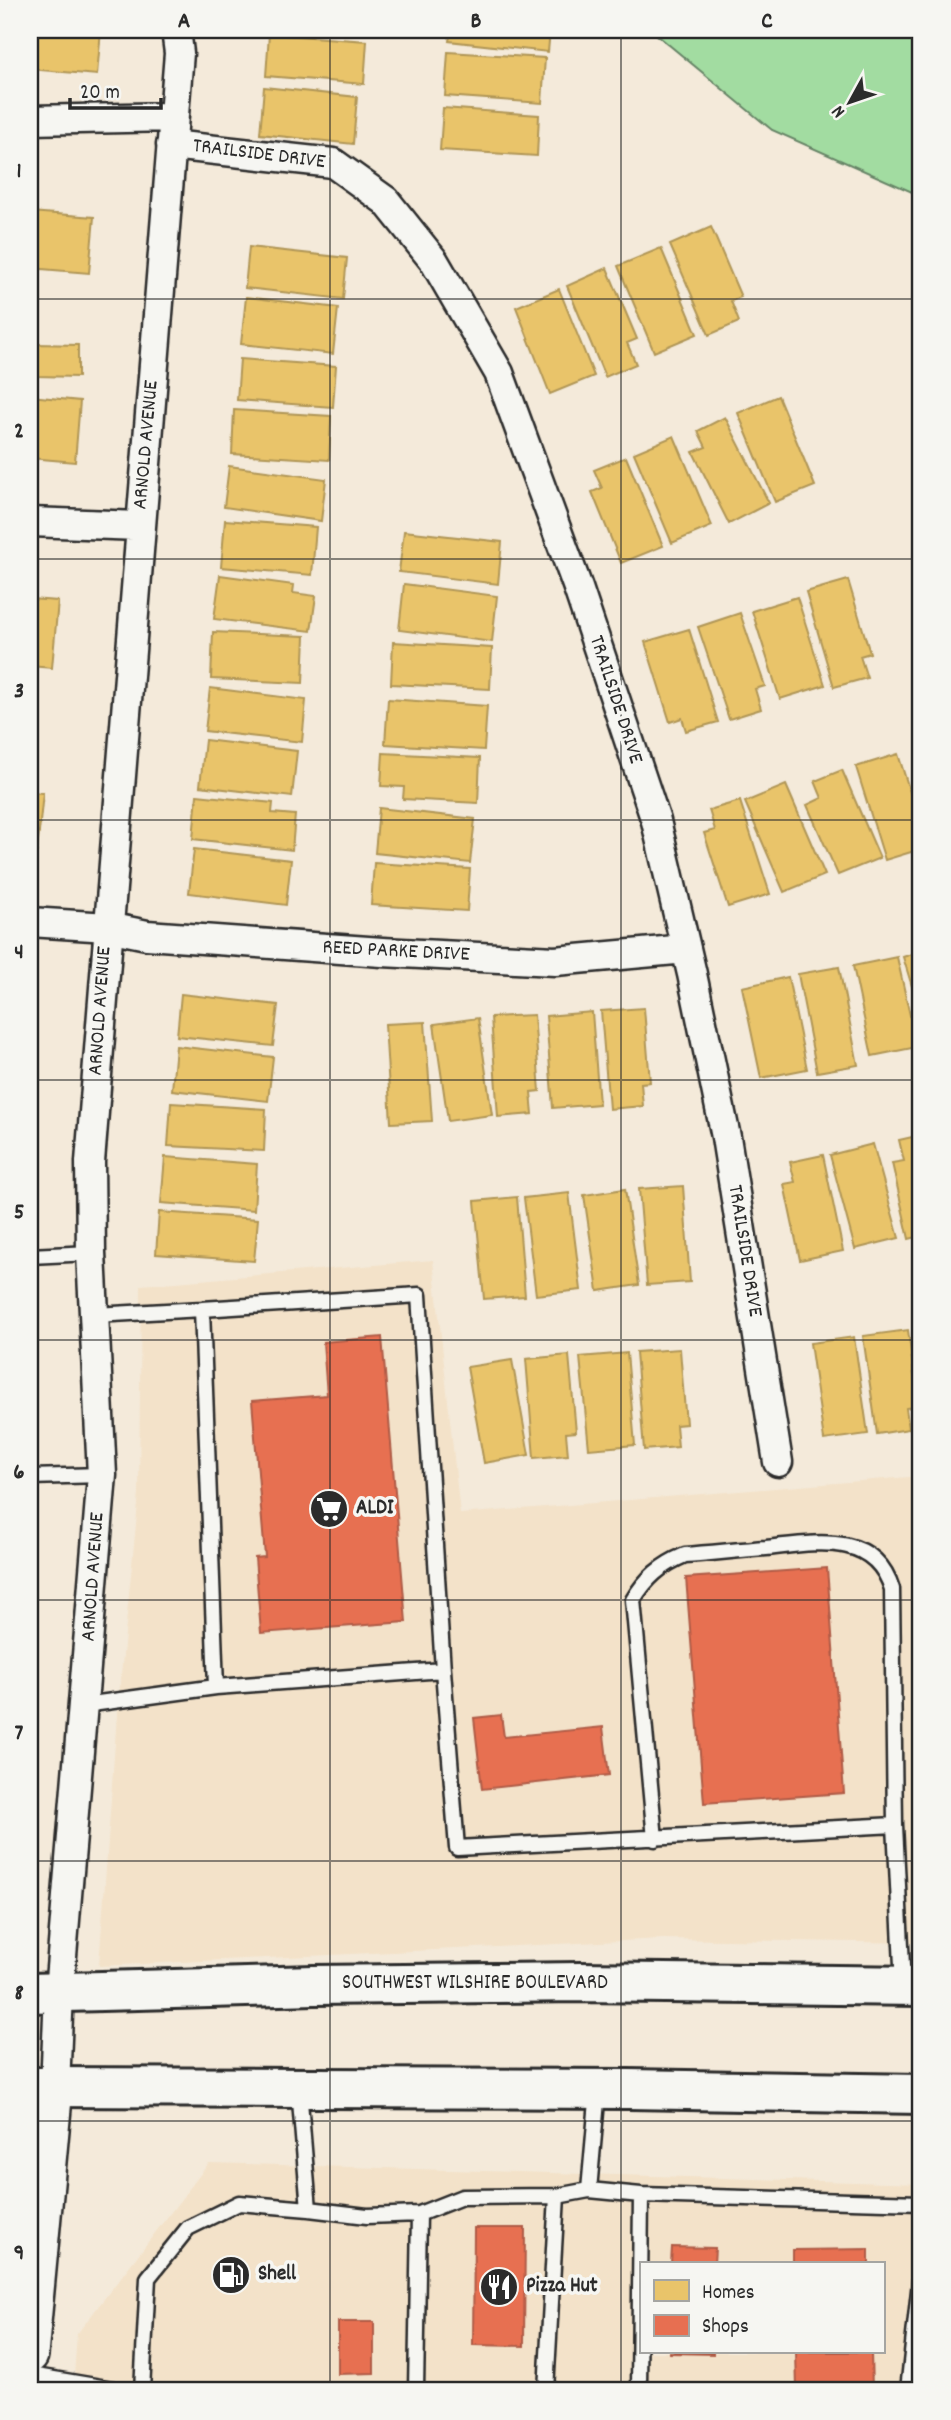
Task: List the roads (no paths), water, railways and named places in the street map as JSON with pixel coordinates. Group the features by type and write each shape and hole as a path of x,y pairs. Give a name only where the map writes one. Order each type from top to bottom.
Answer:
{"main road":[{"name":"SOUTHWEST WILSHIRE BOULEVARD","path":"44,1992 314,1985 552,1983 912,1986"},
{"path":"43,2087 598,2089 921,2094"}],"street":[{"name":"ARNOLD AVENUE","path":"43,2087 44,1992 84,1704 102,1475 91,1253 90,1162 179,53 176,30"},
{"name":"TRAILSIDE DRIVE","path":"30,120 172,131 333,163 386,201 434,261 499,373 573,575 656,821 726,1137 778,1462"},
{"path":"30,522 140,526"},
{"name":"REED PARKE DRIVE","path":"30,922 108,927 147,935 555,961 685,949"},
{"path":"30,2355 43,2087"}],"lane":[{"path":"30,1256 91,1253"},
{"path":"96,1315 419,1296 457,1848 895,1825"},
{"path":"202,1309 216,1687"},
{"path":"30,1477 102,1475"},
{"path":"655,1839 633,1600 640,1588 665,1563 685,1555 829,1542 854,1548 870,1556 882,1565 892,1589 895,1825 912,1986"},
{"path":"84,1704 216,1687 443,1670"},
{"path":"299,2087 309,2209"},
{"path":"589,2190 598,2089"},
{"path":"142,2390 148,2278 188,2228 239,2203 367,2216 419,2214 462,2197 557,2196 589,2190 641,2195 921,2203"},
{"path":"640,2262 641,2195"},
{"path":"546,2390 557,2196"},
{"path":"416,2390 419,2214"},
{"path":"908,2390 921,2272"},
{"path":"639,2390 640,2292"},
{"path":"30,2375 119,2390"}],"place":[{"name":"ALDI","path":"329,1509"},
{"name":"Shell","path":"231,2275"},
{"name":"Pizza Hut","path":"499,2287"}]}
